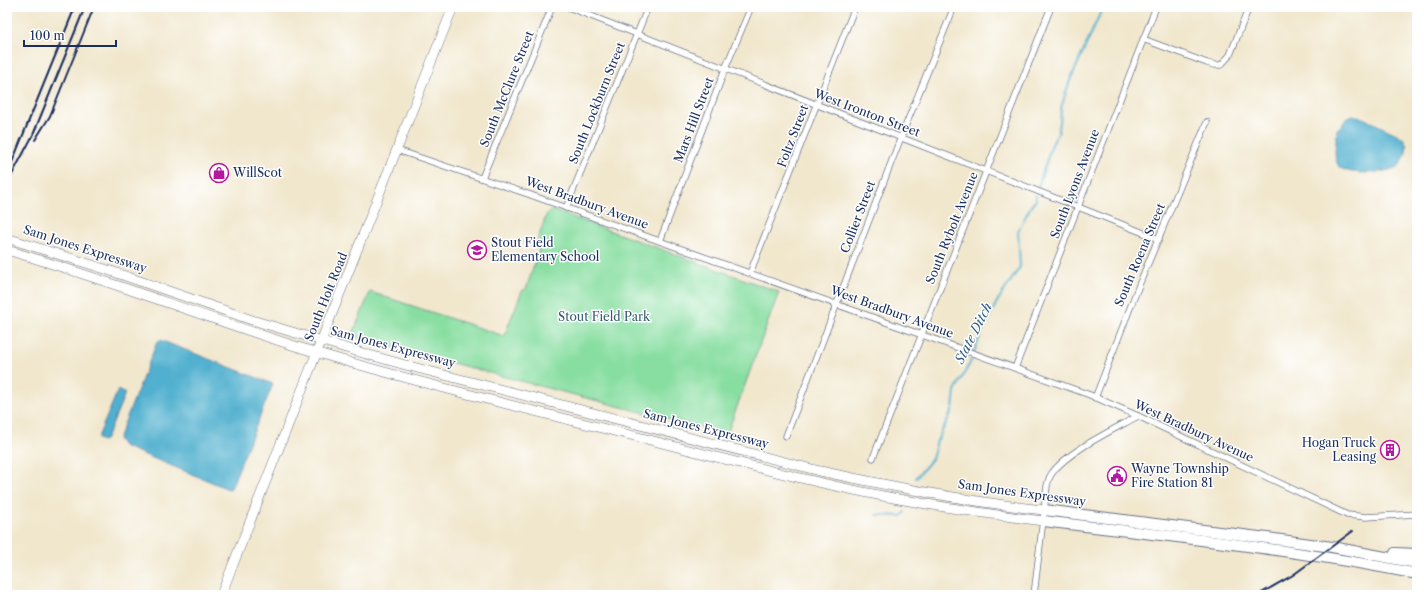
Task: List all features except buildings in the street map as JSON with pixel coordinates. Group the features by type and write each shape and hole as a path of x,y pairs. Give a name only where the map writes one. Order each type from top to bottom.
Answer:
{"highway":[{"name":"Sam Jones Expressway","path":"1044,510 1267,538 1357,551 1417,563"},
{"name":"Sam Jones Expressway","path":"1043,521 1250,547 1348,561 1417,574"},
{"path":"1357,551 1417,554"}],"main road":[{"name":"South Holt Road","path":"221,595 453,7"},
{"name":"Sam Jones Expressway","path":"7,238 101,268 235,314 409,366 813,469 956,498 1044,510"},
{"name":"Sam Jones Expressway","path":"7,250 82,273 236,327 317,352 444,387 814,481 928,504 1043,521"}],"street":[{"name":"South McClure Street","path":"482,178 552,7"},
{"name":"West Ironton Street","path":"568,7 1159,239"},
{"name":"South Lockburn Street","path":"566,208 648,7"},
{"name":"Mars Hill Street","path":"660,241 725,69 751,7"},
{"name":"Foltz Street","path":"750,274 855,7"},
{"name":"Collier Street","path":"786,436 901,137 954,7"},
{"name":"South Rybolt Avenue","path":"873,458 1051,7"},
{"name":"South Lyons Avenue","path":"1015,368 1156,7"},
{"path":"1143,39 1207,63 1221,65 1230,55 1249,7"},
{"name":"South Roena Street","path":"1095,398 1116,342 1207,122"},
{"name":"West Bradbury Avenue","path":"397,150 482,178 922,334 1095,398 1138,416 1347,515 1366,517 1417,514"},
{"path":"1034,595 1044,510 1050,475 1064,461 1080,450 1138,416"}],"green space":[{"name":"Stout Field Park","path":"553,210 779,292 727,434 352,336 370,292 504,336 522,291 526,289 539,250 536,245 547,213"}],"water":[{"path":"1352,115 1361,117 1403,138 1406,149 1404,158 1400,165 1384,171 1366,173 1348,171 1342,169 1338,165 1335,156 1337,129"},
{"path":"160,340 273,384 231,488 229,489 123,446 118,439 157,342"},
{"path":"118,390 125,393 106,439 103,441 98,439 98,437"}],"waterway":[{"name":"State Ditch","path":"1038,187 1052,144 1058,133 1061,108 1069,83 1103,7"},
{"name":"State Ditch","path":"916,478 932,459 937,441 953,409 955,391 970,363 983,329 998,300 1020,267 1018,231 1031,206 1036,200 1036,195"},
{"name":"State Ditch","path":"876,515 902,516 905,512"}],"railway":[{"path":"8,172 75,7"},
{"path":"7,184 33,135 85,7"},
{"path":"35,140 50,116 94,7"},
{"path":"1258,595 1293,575 1353,531"}],"place":[{"name":"WillScot","path":"219,173"},
{"name":"Stout Field Elementary School","path":"477,250"},
{"name":"Hogan Truck Leasing","path":"1390,450"},
{"name":"Wayne Township Fire Station 81","path":"1117,476"}]}
